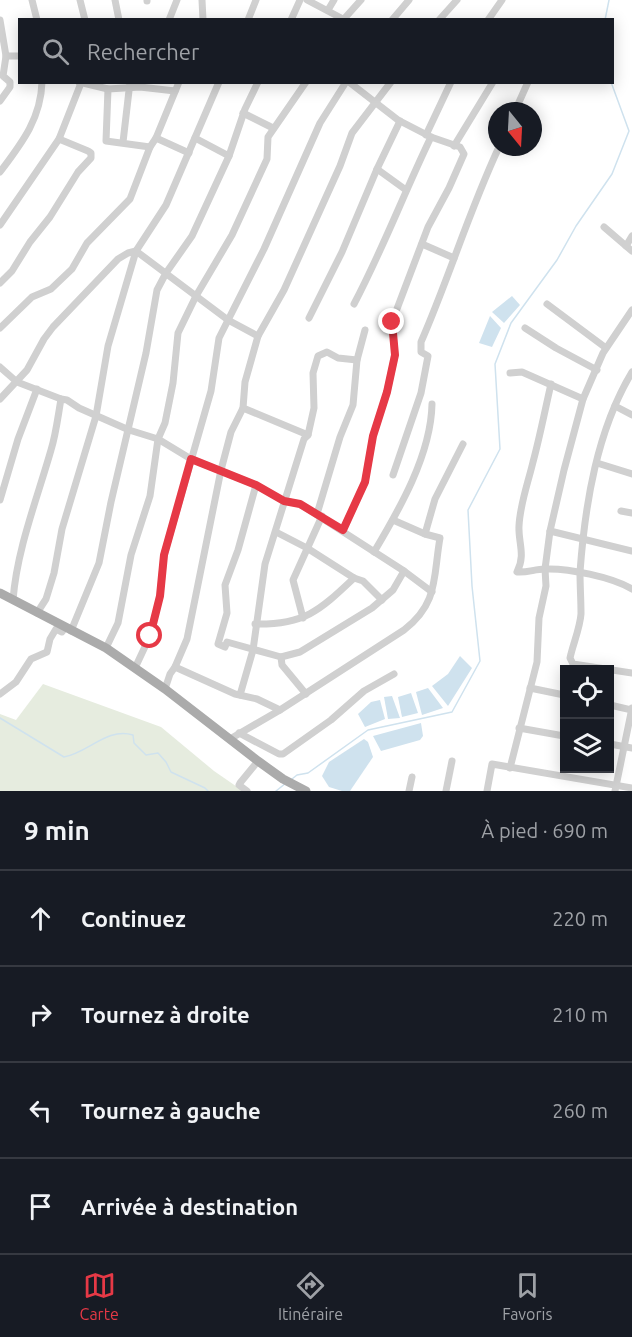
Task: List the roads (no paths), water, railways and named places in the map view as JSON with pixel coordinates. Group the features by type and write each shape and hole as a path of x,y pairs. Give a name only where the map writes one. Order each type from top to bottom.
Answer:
{"main road":[{"path":"0,593 106,648 165,689 283,779 306,791"}],"street":[{"path":"32,0 36,18"},
{"path":"80,0 84,18"},
{"path":"115,0 119,18"},
{"path":"171,18 177,0"},
{"path":"202,0 203,18"},
{"path":"249,18 256,0"},
{"path":"292,18 300,0"},
{"path":"307,0 341,18"},
{"path":"328,10 334,0"},
{"path":"344,18 361,0"},
{"path":"394,18 409,0"},
{"path":"441,18 457,0"},
{"path":"490,17 502,0"},
{"path":"0,21 6,56 3,75 10,81 10,87 0,101"},
{"path":"6,56 18,56"},
{"path":"0,172 27,135 36,117 42,84"},
{"path":"0,225 58,140 80,84"},
{"path":"96,84 108,89 130,85 176,91"},
{"path":"0,328 32,297 51,289 65,276 72,269 87,243 130,200 150,147 178,84"},
{"path":"37,613 46,599 62,529 96,416 108,346 136,250 166,205 218,84"},
{"path":"0,694 16,682 31,659 47,652 56,629 62,632 68,629 99,563 146,353 155,297 166,273 192,236 229,156 243,113 257,84"},
{"path":"106,648 118,623 131,555 150,496 158,440 165,423 173,382 178,333 196,296 232,235 267,159 266,142 273,128 305,84"},
{"path":"135,668 150,636 160,596 164,555 211,391 219,338 264,249 320,123 347,84"},
{"path":"343,530 365,482 373,436 387,392 394,360 392,322 422,244 464,154 460,147 429,136 400,121 351,84"},
{"path":"165,689 187,639 221,470 231,432 243,408 245,382 258,336 284,290 340,166 352,133 390,84"},
{"path":"354,304 381,252 450,84"},
{"path":"454,146 492,84"},
{"path":"519,102 527,84"},
{"path":"123,142 130,85"},
{"path":"108,89 106,141 150,147"},
{"path":"243,113 273,128"},
{"path":"309,318 342,252 400,121"},
{"path":"156,138 189,153"},
{"path":"195,138 229,156"},
{"path":"0,283 12,271 78,172 91,158 91,153 88,151 58,140"},
{"path":"393,475 421,393 428,356 421,352 420,342 495,156"},
{"path":"377,169 406,190"},
{"path":"604,227 629,249 632,236"},
{"path":"422,244 454,258"},
{"path":"136,250 228,320 258,336"},
{"path":"0,399 27,370 53,327 123,255 136,250"},
{"path":"547,304 606,348"},
{"path":"510,768 537,662 539,618 546,586 544,568 564,470 583,399 606,348 632,310"},
{"path":"525,328 597,370"},
{"path":"303,618 293,580 319,515 340,437 353,405 357,360 365,330"},
{"path":"240,695 253,650 265,564 304,438 308,435 314,408 313,373 318,356 327,352 338,358 357,360"},
{"path":"0,367 17,382 67,400 96,416 158,440 191,459 256,485 284,501 300,504 343,530 432,592"},
{"path":"510,373 522,372 583,399"},
{"path":"632,372 620,392 606,429 597,463 580,573 581,616 570,658 570,662 632,673"},
{"path":"551,384 521,506 518,529 522,547 521,563 517,572 526,573 544,568 580,573 617,581 632,589"},
{"path":"0,500 18,439 37,389"},
{"path":"13,600 14,585 25,540 54,440 61,399"},
{"path":"374,552 393,520 422,456 432,416 432,404"},
{"path":"615,406 632,415"},
{"path":"243,408 308,435"},
{"path":"425,534 435,499 463,444"},
{"path":"597,463 632,474"},
{"path":"256,485 238,550 225,585 227,613 218,644 225,647 227,642 281,657 300,652 372,608 393,590 404,571"},
{"path":"621,511 632,513"},
{"path":"230,739 306,694 411,625 425,610 432,592 440,538 393,520"},
{"path":"550,531 632,551"},
{"path":"276,532 307,548 354,578 363,581 382,600"},
{"path":"255,624 303,618 319,610 354,578"},
{"path":"281,657 282,665 306,694"},
{"path":"175,667 280,710"},
{"path":"239,733 283,754 331,720 370,687 394,674"},
{"path":"530,688 560,694"},
{"path":"614,706 632,710 615,788"},
{"path":"519,728 560,735"},
{"path":"614,745 632,748"},
{"path":"247,791 240,783 258,761"},
{"path":"446,791 452,761"},
{"path":"487,791 492,764 615,788 632,788"},
{"path":"409,791 412,777"}],"water":[{"path":"512,296 520,305 504,323 492,312"},
{"path":"490,316 501,328 492,347 479,343"},
{"path":"460,656 472,668 448,706 432,686 448,674"},
{"path":"428,688 443,708 422,715 416,692"},
{"path":"411,693 418,713 402,717 398,697"},
{"path":"392,696 400,718 388,719 384,697"},
{"path":"380,700 385,719 365,727 358,714 371,702"},
{"path":"421,723 423,736 420,740 381,751 373,736"},
{"path":"364,739 368,742 373,757 350,791 329,787 322,776 329,762"}],"waterway":[{"path":"605,18 609,0"},
{"path":"292,779 297,775 308,773 368,730 452,712 480,661 472,586 468,510 500,449 495,364 511,323 557,260 576,226 612,174 629,131 612,84"},
{"path":"0,718 64,757 73,755 115,734 133,735 134,743 146,755 158,753 171,772 208,791"},
{"path":"276,791 286,783"}]}
